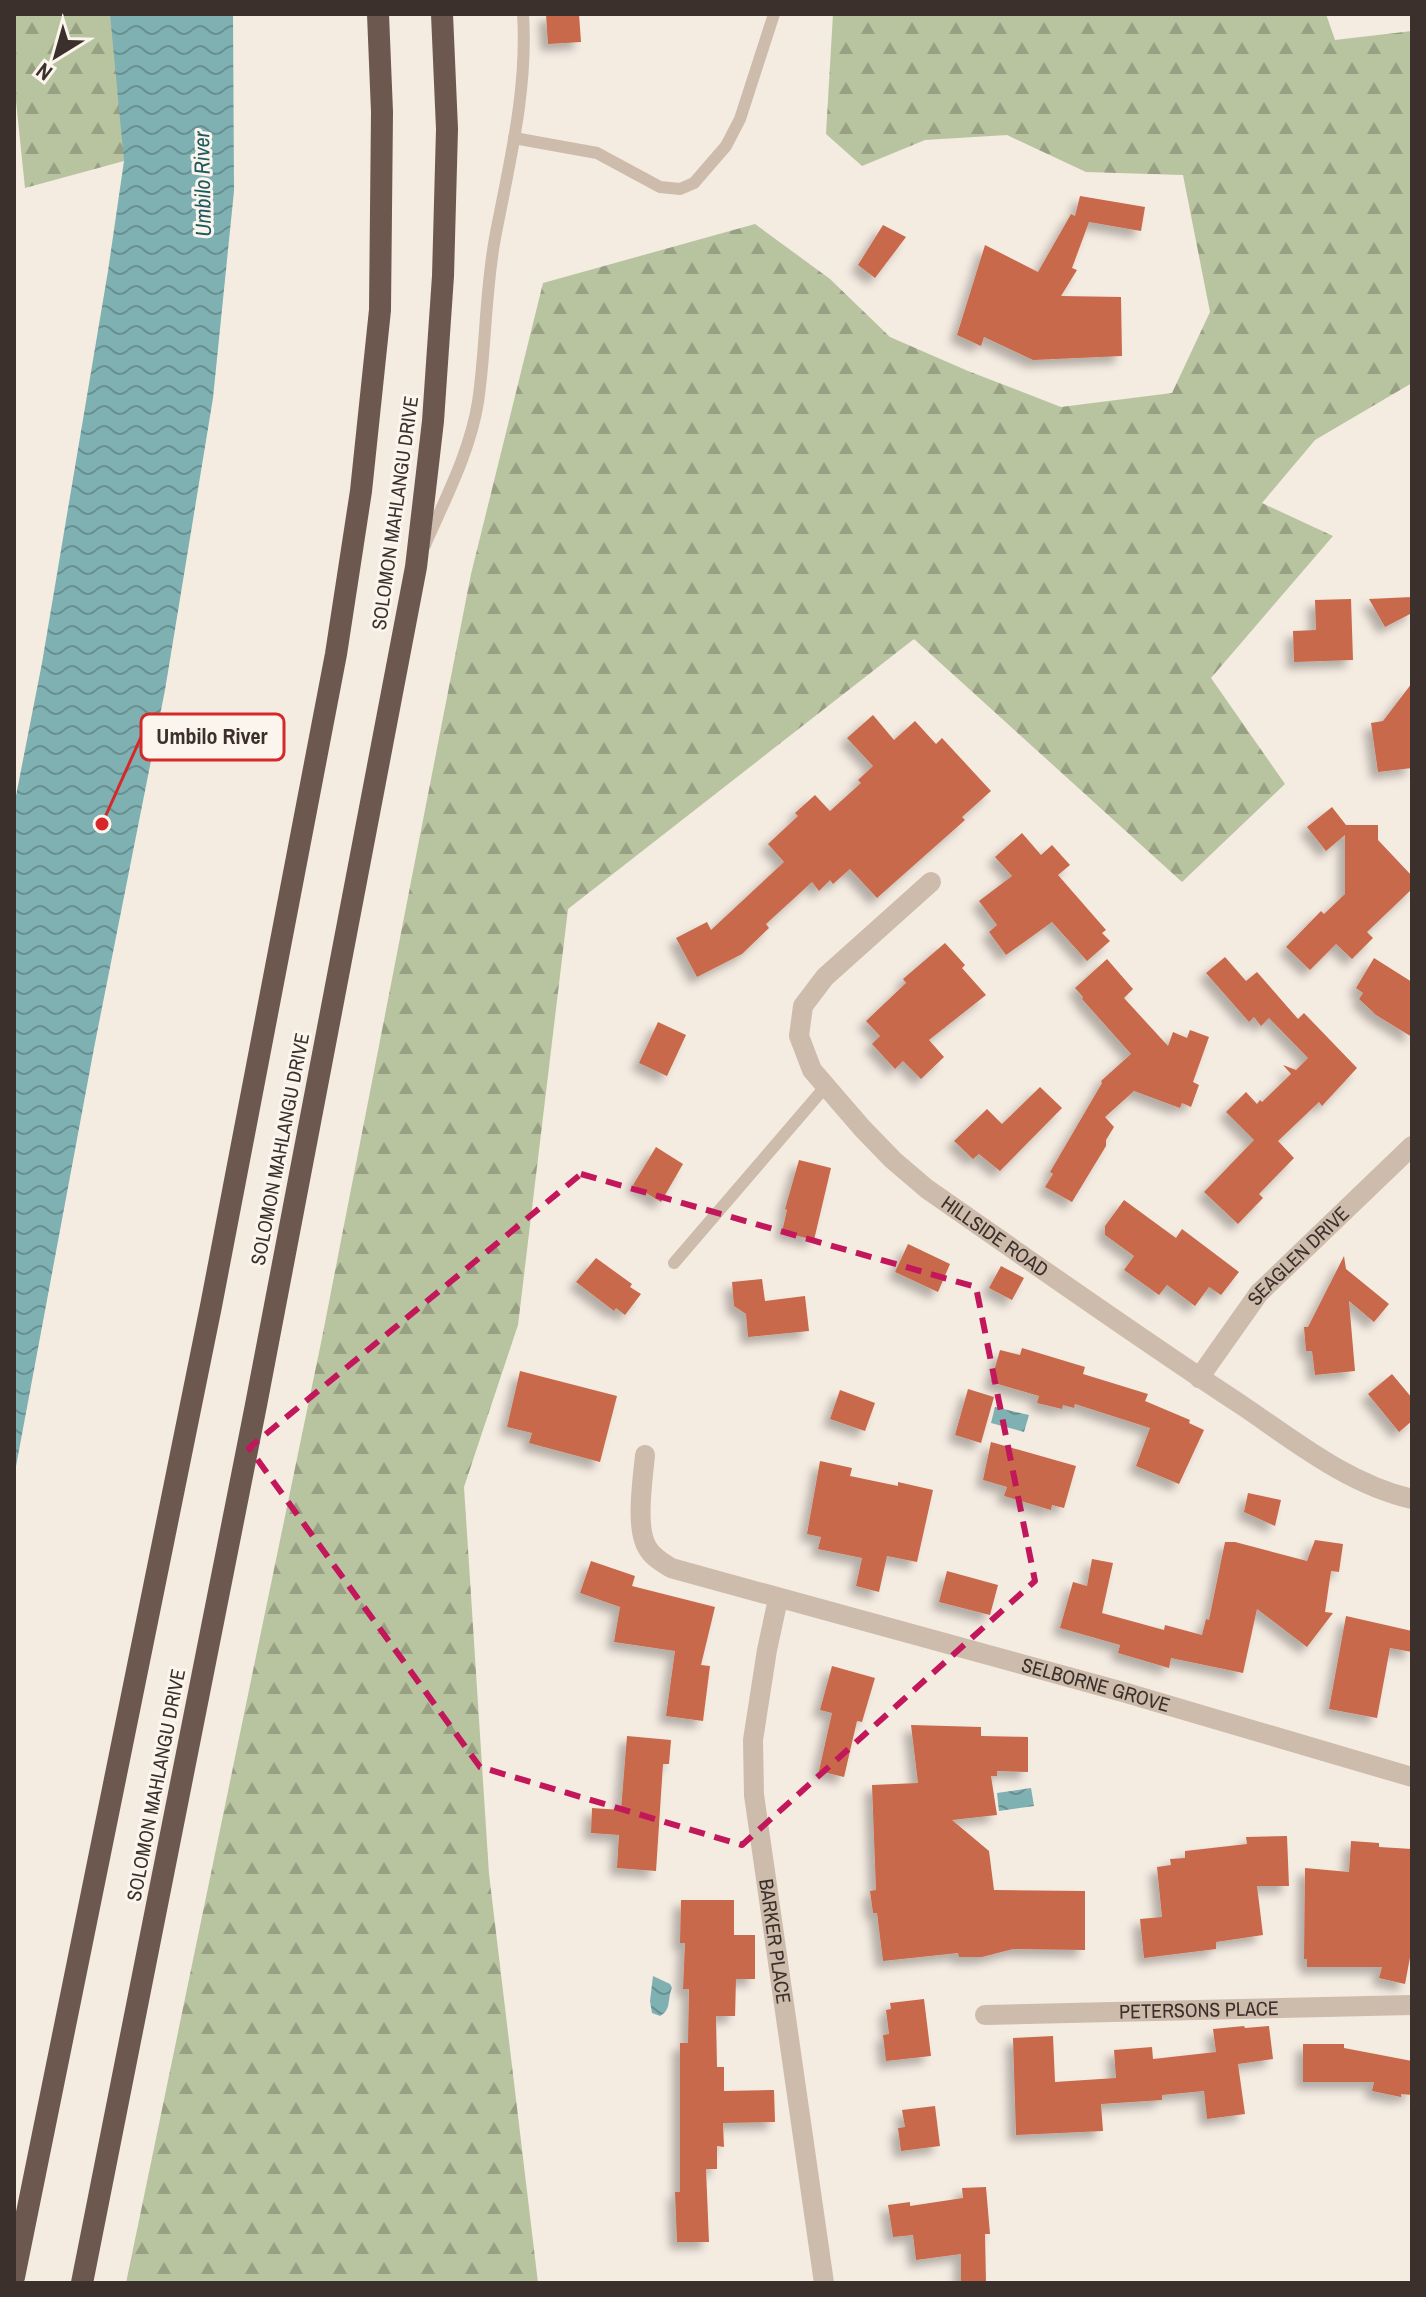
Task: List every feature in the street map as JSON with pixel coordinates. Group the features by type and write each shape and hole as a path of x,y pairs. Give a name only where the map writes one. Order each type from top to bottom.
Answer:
{"highway":[{"name":"SOLOMON MAHLANGU DRIVE","path":"14,2277 211,1306 336,654 361,491 380,310 382,112 378,14"},
{"name":"SOLOMON MAHLANGU DRIVE","path":"82,2283 256,1405 416,567 433,421 443,276 447,129 442,14"}],"street":[{"name":"HILLSIDE ROAD","path":"931,882 825,977 803,1006 799,1036 812,1070 893,1160 927,1189 1199,1378 1346,1474 1381,1490 1412,1499"},
{"name":"SEAGLEN DRIVE","path":"1199,1378 1259,1293 1412,1146"},
{"name":"SELBORNE GROVE","path":"645,1455 641,1524 645,1545 658,1560 671,1568 1123,1692 1412,1777"},
{"name":"BARKER PLACE","path":"778,1599 753,1740 754,1795 824,2283"},
{"name":"PETERSONS PLACE","path":"985,2015 1412,2005"}],"lane":[{"path":"416,567 469,441 478,403 495,240 526,52 523,14"},
{"path":"514,138 597,153 660,187 680,189 694,183 726,146 740,119 774,14"},
{"path":"674,1263 826,1086"}],"highlighted area":[{"path":"581,1174 976,1287 1035,1581 742,1845 480,1767 249,1448"}],"green space":[{"path":"14,14 117,14 124,161 25,188 14,82"},
{"path":"833,14 1326,14 1335,40 1412,31 1412,383 1315,440 1262,503 1333,536 1211,678 1285,784 1182,882 914,639 568,909 518,1325 464,1487 489,1874 538,2283 126,2283 322,1338 471,574 543,283 755,224 830,279 890,337 1061,407 1172,393 1210,312 1183,175 1086,172 1007,135 925,140 862,166 826,134"}],"water":[{"path":"110,14 233,14 234,191 213,398 165,690 14,1477 14,806 42,663 124,161"},
{"path":"995,1407 1029,1415 1024,1432 991,1423"},
{"path":"1031,1788 1034,1806 999,1811 997,1793"},
{"path":"653,1976 672,1988 668,2007 660,2016 652,2013"}],"building":[{"path":"546,14 579,14 581,42 548,44"},
{"path":"1080,196 1145,207 1141,231 1089,222 1072,268 1077,270 1061,296 1121,297 1122,356 1033,360 984,337 981,346 957,335 985,245 1038,272 1071,214 1075,216"},
{"path":"883,225 906,237 875,278 858,265"},
{"path":"1412,597 1412,613 1385,627 1369,599"},
{"path":"1351,599 1353,660 1294,662 1293,631 1316,630 1315,600"},
{"path":"1412,683 1412,768 1378,772 1371,723 1383,721"},
{"path":"873,715 894,740 915,721 936,744 942,738 991,791 962,817 965,820 877,898 850,869 833,884 830,880 819,891 812,882 766,924 769,928 742,954 697,977 676,938 707,922 711,930 784,862 768,844 815,795 830,811 861,783 858,780 873,766 847,738"},
{"path":"1332,807 1346,825 1378,825 1378,840 1412,876 1412,889 1367,932 1373,938 1352,959 1336,944 1310,970 1286,947 1321,911 1324,914 1345,894 1345,835 1326,851 1307,827"},
{"path":"1022,833 1041,855 1052,845 1070,865 1058,875 1106,930 1102,933 1110,941 1087,961 1052,922 1006,955 989,932 997,925 979,901 1012,876 995,857"},
{"path":"945,943 986,995 929,1040 944,1057 921,1079 903,1061 895,1069 872,1044 880,1036 866,1021 906,983 903,979"},
{"path":"1225,957 1246,981 1257,972 1298,1019 1304,1013 1357,1068 1322,1106 1319,1102 1278,1141 1294,1158 1259,1194 1263,1198 1238,1224 1204,1192 1254,1140 1226,1112 1246,1092 1257,1104 1260,1100 1262,1102 1291,1074 1283,1065 1296,1070 1308,1058 1269,1018 1261,1026 1254,1017 1249,1022 1206,973"},
{"path":"1374,958 1412,982 1412,1037 1376,1015 1359,999 1363,993 1356,988"},
{"path":"1107,959 1133,989 1124,998 1168,1046 1173,1032 1187,1038 1190,1030 1209,1037 1193,1082 1199,1085 1191,1107 1182,1103 1180,1108 1134,1091 1105,1117 1114,1127 1072,1202 1045,1187 1053,1174 1050,1172 1101,1081 1131,1054 1075,988"},
{"path":"658,1022 686,1035 667,1076 639,1063"},
{"path":"1040,1087 1062,1108 1000,1171 979,1154 973,1159 954,1141 987,1109 1002,1124"},
{"path":"656,1147 683,1164 661,1202 633,1185"},
{"path":"799,1160 831,1168 814,1240 782,1232"},
{"path":"1124,1200 1176,1238 1182,1229 1239,1272 1221,1295 1209,1287 1195,1306 1167,1285 1159,1295 1124,1270 1134,1256 1105,1235 1105,1226"},
{"path":"908,1244 950,1264 938,1292 895,1272"},
{"path":"1344,1256 1346,1269 1389,1304 1374,1322 1349,1301 1355,1371 1315,1375 1312,1351 1306,1351 1304,1327 1308,1327"},
{"path":"596,1258 641,1294 625,1315 616,1308 614,1311 576,1282"},
{"path":"1001,1266 1024,1278 1012,1300 989,1288"},
{"path":"762,1279 765,1301 805,1296 809,1331 748,1337 746,1314 734,1306 732,1282"},
{"path":"1022,1348 1085,1367 1083,1374 1148,1394 1145,1401 1190,1420 1189,1423 1204,1430 1179,1484 1136,1466 1150,1428 1075,1404 1074,1408 1063,1405 1062,1409 1037,1403 1039,1396 991,1382 1000,1350 1020,1355"},
{"path":"520,1371 617,1396 600,1462 529,1443 532,1433 507,1427"},
{"path":"1392,1374 1412,1398 1412,1421 1399,1432 1368,1394"},
{"path":"968,1389 994,1397 981,1443 955,1435"},
{"path":"840,1390 875,1403 865,1431 830,1419"},
{"path":"991,1442 1076,1466 1064,1508 1052,1505 1051,1510 1004,1496 1007,1487 983,1480"},
{"path":"820,1461 852,1468 850,1476 933,1490 917,1562 887,1556 879,1592 856,1586 862,1558 818,1549 821,1537 807,1534"},
{"path":"1248,1493 1281,1500 1275,1526 1244,1512"},
{"path":"1315,1540 1343,1544 1339,1572 1331,1571 1325,1612 1333,1613 1307,1647 1257,1609 1243,1673 1171,1658 1169,1668 1118,1653 1120,1645 1060,1628 1073,1582 1087,1586 1092,1559 1113,1563 1102,1613 1164,1630 1165,1625 1202,1635 1206,1619 1209,1620 1225,1542 1307,1561"},
{"path":"591,1561 635,1576 632,1586 715,1607 701,1665 710,1666 703,1721 666,1716 675,1651 614,1642 620,1607 580,1593"},
{"path":"947,1571 998,1585 990,1615 939,1602"},
{"path":"1346,1616 1412,1631 1412,1652 1390,1648 1377,1718 1329,1709"},
{"path":"832,1666 875,1678 862,1722 857,1721 844,1777 819,1771 832,1713 820,1710"},
{"path":"911,1725 981,1727 981,1736 1028,1737 1028,1772 997,1771 997,1776 991,1776 997,1815 952,1820 989,1851 994,1890 1085,1891 1085,1950 1013,1949 982,1957 959,1957 958,1953 883,1961 877,1913 873,1913 870,1891 876,1890 872,1785 918,1783"},
{"path":"627,1736 671,1740 669,1764 663,1764 656,1871 617,1868 619,1835 591,1833 592,1808 621,1810"},
{"path":"1287,1836 1289,1886 1257,1886 1263,1935 1216,1942 1216,1949 1144,1958 1140,1919 1162,1917 1157,1867 1171,1865 1170,1859 1185,1858 1185,1851 1247,1844 1246,1837"},
{"path":"1351,1841 1412,1849 1412,1947 1405,1984 1379,1978 1382,1967 1307,1967 1307,1959 1304,1959 1305,1868 1349,1872"},
{"path":"681,1900 734,1900 734,1935 755,1935 755,1979 736,1979 735,2016 716,2016 717,2067 724,2067 724,2091 774,2090 775,2122 723,2123 724,2147 717,2146 717,2169 706,2169 709,2242 677,2242 675,2192 680,2192 680,2043 688,2043 689,1989 683,1989 685,1943 680,1943"},
{"path":"924,1999 931,2056 886,2061 883,2035 889,2034 886,2010 891,2009 890,2003"},
{"path":"1269,2026 1273,2059 1238,2064 1245,2114 1207,2119 1204,2091 1162,2095 1162,2100 1101,2104 1103,2131 1016,2135 1013,2038 1053,2036 1055,2082 1116,2078 1114,2050 1152,2047 1153,2059 1216,2052 1213,2029"},
{"path":"1303,2044 1344,2044 1344,2048 1412,2061 1412,2095 1401,2094 1401,2097 1372,2091 1374,2082 1303,2082"},
{"path":"935,2106 940,2146 901,2151 898,2128 905,2127 902,2110"},
{"path":"986,2187 990,2234 985,2234 986,2283 961,2283 961,2254 916,2260 913,2235 893,2237 888,2205 910,2202 910,2206 963,2198 962,2188"}],"place":[{"name":"Umbilo River","path":"102,824"}]}
